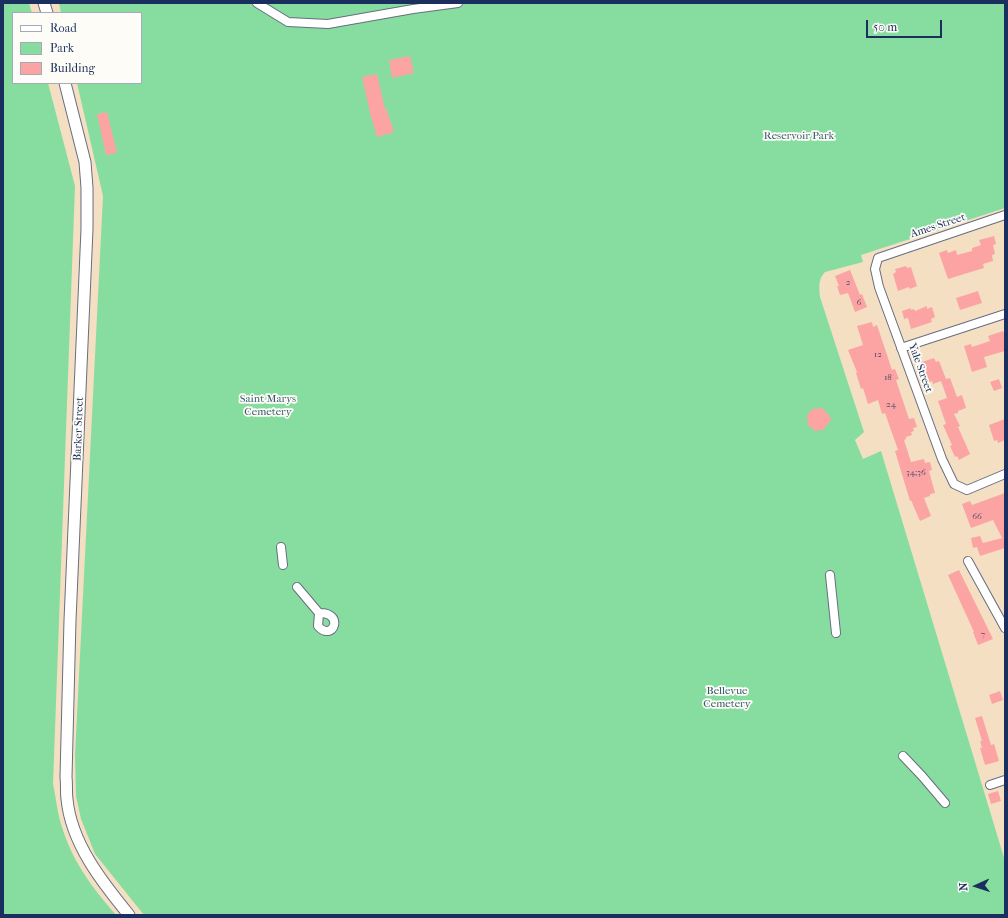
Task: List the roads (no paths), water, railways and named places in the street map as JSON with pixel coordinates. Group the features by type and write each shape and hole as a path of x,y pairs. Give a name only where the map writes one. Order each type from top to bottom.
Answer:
{"main road":[{"name":"Barker Street","path":"65,84 85,162 87,222 70,627 66,777 67,800 72,823 84,853 102,882 129,915"}],"street":[{"path":"257,3 288,22 328,24 413,8 458,3"},
{"name":"Ames Street","path":"878,258 1005,215"},
{"name":"Yale Street","path":"878,258 875,269 879,287 942,458 954,484 967,490 1005,474"},
{"path":"901,348 1005,314"},
{"path":"281,547 283,565"},
{"path":"968,561 1005,628"},
{"path":"830,575 836,633"},
{"path":"298,587 319,613"},
{"path":"903,756 945,803"},
{"path":"990,785 1005,780"}],"park label":[{"name":"Reservoir Park","path":"799,136"},
{"name":"Saint Marys Cemetery","path":"268,405"},
{"name":"Bellevue Cemetery","path":"727,697"}]}
